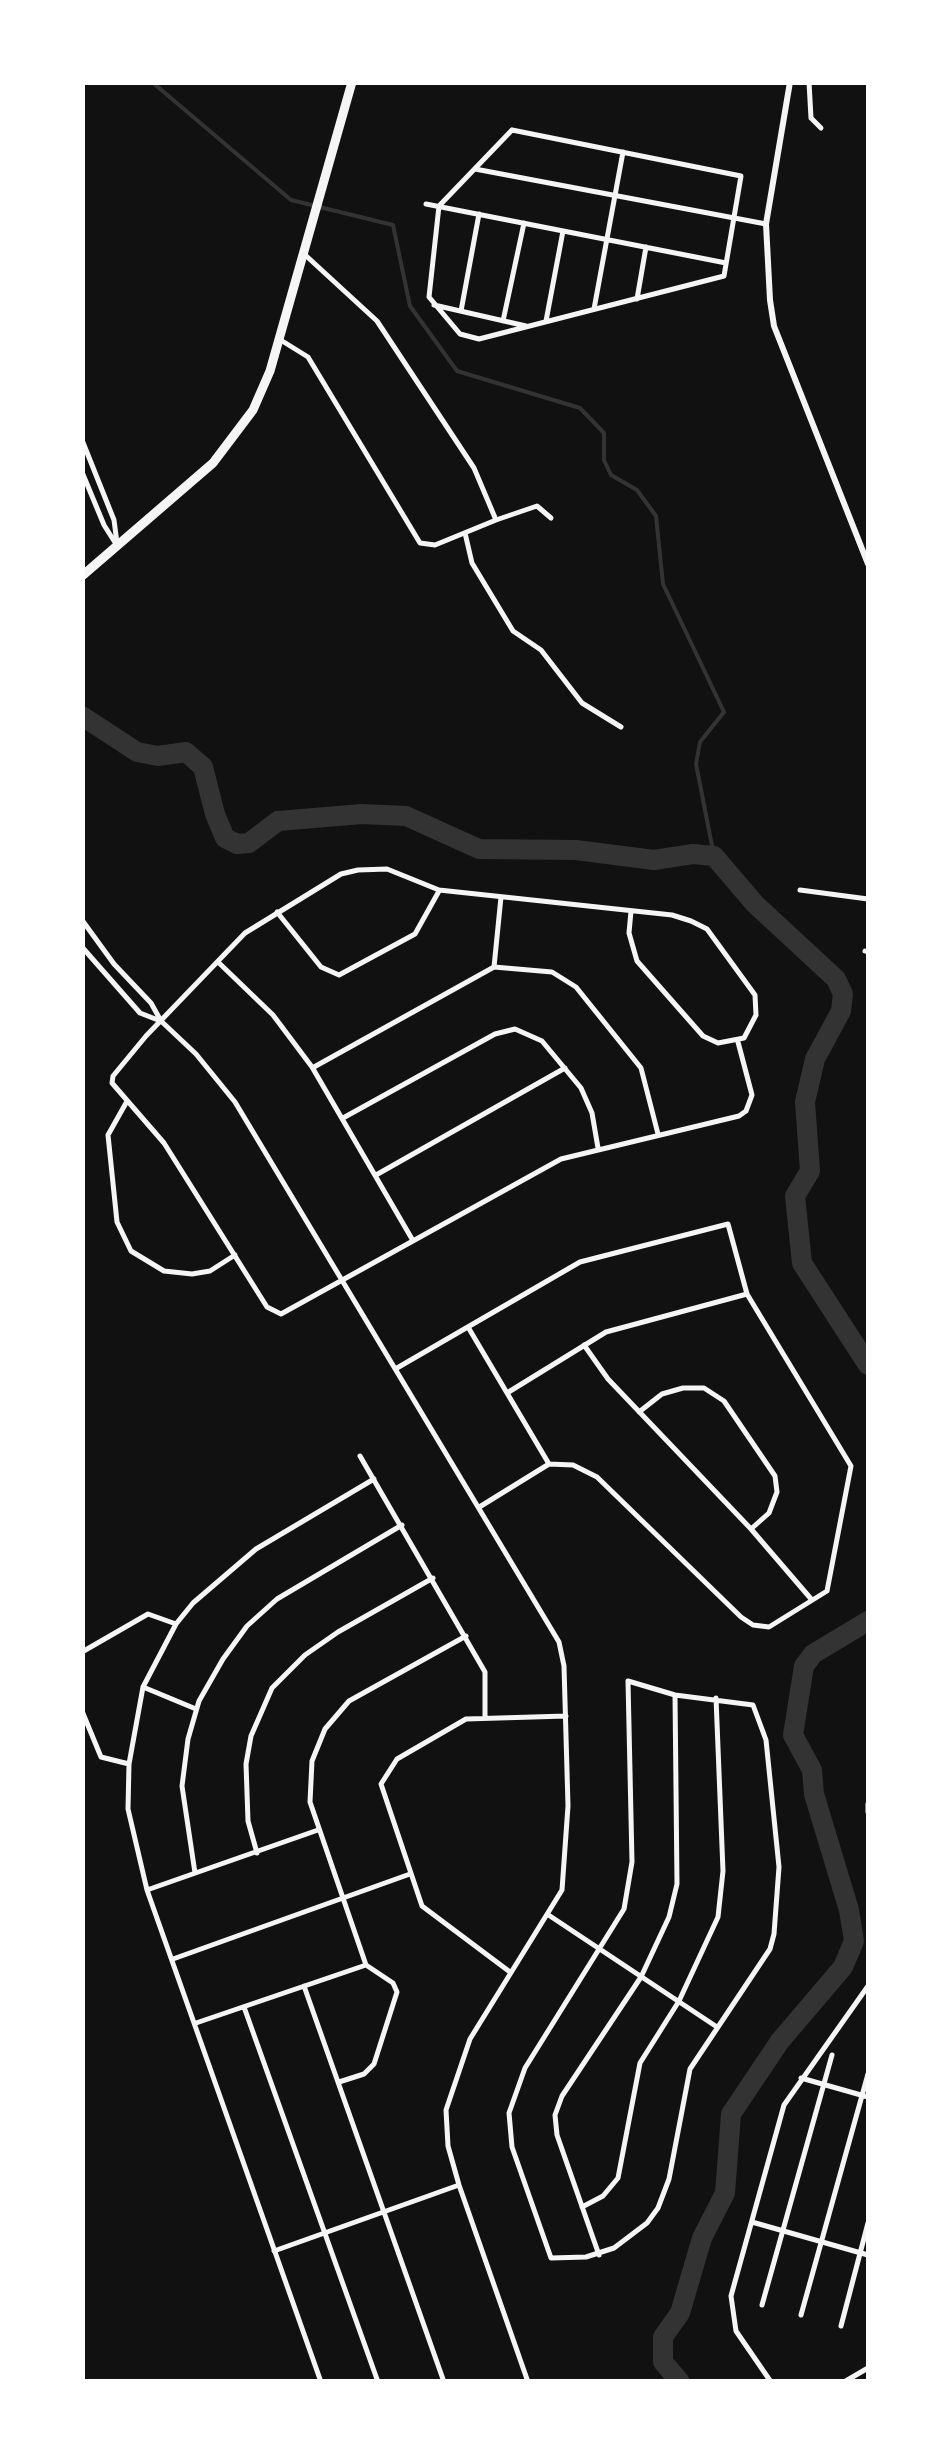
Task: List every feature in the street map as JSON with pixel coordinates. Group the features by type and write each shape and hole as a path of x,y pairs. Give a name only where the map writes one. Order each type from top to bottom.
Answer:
{"main road":[{"path":"82,576 232,442 259,398 352,82"}],"street":[{"path":"790,82 766,224 767,284 774,326 868,564"},
{"path":"809,82 810,118 821,128"},
{"path":"512,130 623,152 741,176 724,276 468,338 434,306 427,285 440,206 512,130"},
{"path":"594,310 623,152"},
{"path":"475,169 766,224"},
{"path":"426,204 726,263"},
{"path":"461,311 479,214"},
{"path":"504,321 524,223"},
{"path":"546,322 563,231"},
{"path":"637,298 646,248"},
{"path":"303,253 378,321 474,468 496,520"},
{"path":"434,306 529,326"},
{"path":"279,339 308,356 420,543 435,546 537,506 551,518"},
{"path":"82,440 114,520 118,546"},
{"path":"82,472 104,526 118,546"},
{"path":"466,533 472,563 513,631 542,650 582,703 621,727"},
{"path":"358,870 387,870 439,890 672,915 706,929 755,995 756,1015 738,1042 752,1086 746,1111 561,1159 275,1314 164,1143 112,1084 113,1076 161,1020 245,933 342,874 358,870"},
{"path":"277,912 322,968 338,975 415,934 439,890"},
{"path":"800,890 868,899"},
{"path":"494,967 502,897"},
{"path":"631,911 628,933 637,961 703,1036 718,1044 738,1042"},
{"path":"82,920 114,964 152,1003 161,1020 226,1090 481,1506 559,1642 566,1716 567,1864 562,1890 550,1916 470,2038 451,2086 446,2129 459,2185 528,2382"},
{"path":"82,947 140,1013 161,1020"},
{"path":"218,962 273,1016 312,1068 412,1240"},
{"path":"312,1068 494,967 552,972 576,988 641,1068 658,1134"},
{"path":"343,1118 506,1030 530,1032 587,1098 598,1148"},
{"path":"376,1174 565,1068"},
{"path":"126,1104 108,1135 118,1222 131,1251 164,1271 192,1274 210,1271 235,1256"},
{"path":"397,1368 580,1262 728,1224 747,1294 851,1466 827,1591 782,1622 752,1626 597,1477 573,1465 549,1464 481,1506"},
{"path":"507,1392 606,1332 747,1294"},
{"path":"468,1328 549,1464"},
{"path":"584,1346 639,1412 752,1529 812,1601"},
{"path":"639,1412 662,1394 683,1388 704,1388 724,1400 775,1476 777,1492 769,1513 752,1529"},
{"path":"360,1456 484,1672 485,1716"},
{"path":"321,2382 147,1890 130,1822 129,1764 142,1687 176,1624 223,1574 256,1549 374,1479"},
{"path":"196,1873 182,1786 196,1709 222,1658 246,1626 278,1599 402,1525"},
{"path":"257,1852 248,1821 246,1764 250,1736 272,1688 305,1655 338,1632 433,1578"},
{"path":"82,1652 148,1614 176,1624"},
{"path":"339,2082 364,2074 374,2064 397,2003 393,1982 366,1964 318,1830 310,1802 312,1761 335,1714 367,1690 466,1636"},
{"path":"628,1681 675,1695 716,1698 753,1705 766,1740 778,1867 770,1949 686,2081 669,2179 658,2208 630,2238 599,2255 551,2258 508,2130 516,2084 617,1926 630,1886 628,1681"},
{"path":"142,1687 196,1709"},
{"path":"599,2255 557,2135 557,2106 641,1977 669,1918 677,1884 675,1695"},
{"path":"582,2208 604,2196 618,2178 640,2064 679,2002 714,1931 722,1895 716,1698"},
{"path":"82,1711 101,1757 129,1764"},
{"path":"510,1972 432,1918 422,1906 382,1793 383,1777 397,1759 454,1724 485,1716 566,1716"},
{"path":"868,1804 868,1812"},
{"path":"147,1890 318,1830"},
{"path":"173,1958 410,1874"},
{"path":"550,1916 717,2027"},
{"path":"196,2023 366,1964"},
{"path":"304,1986 444,2382"},
{"path":"771,2382 744,2346 731,2315 732,2296 784,2106 868,1986"},
{"path":"244,2007 378,2382"},
{"path":"762,2305 832,2054"},
{"path":"801,2315 865,2096 868,2074"},
{"path":"801,2078 865,2096"},
{"path":"274,2250 459,2185"},
{"path":"752,2222 868,2255"},
{"path":"841,2326 868,2223"},
{"path":"844,2382 868,2368"}],"waterway":[{"path":"152,82 291,200 393,225 410,306 457,371 580,408 604,433 604,460 611,475 637,490 656,516 663,584 724,712 700,742 696,764 714,856"},
{"path":"82,716 137,752 158,756 186,752 203,767 225,838 237,844 249,843 278,821 362,814 406,816 479,849 576,850 654,860 693,854 714,856 755,904 836,979 843,994 841,1011 815,1059 805,1102 810,1171 795,1196 802,1263 868,1365"},
{"path":"680,2382 663,2362 663,2337 680,2313 702,2238 725,2193 731,2114 780,2041 843,1967 854,1941 849,1910 814,1794 812,1770 793,1735 804,1666 813,1654 868,1621"}]}
